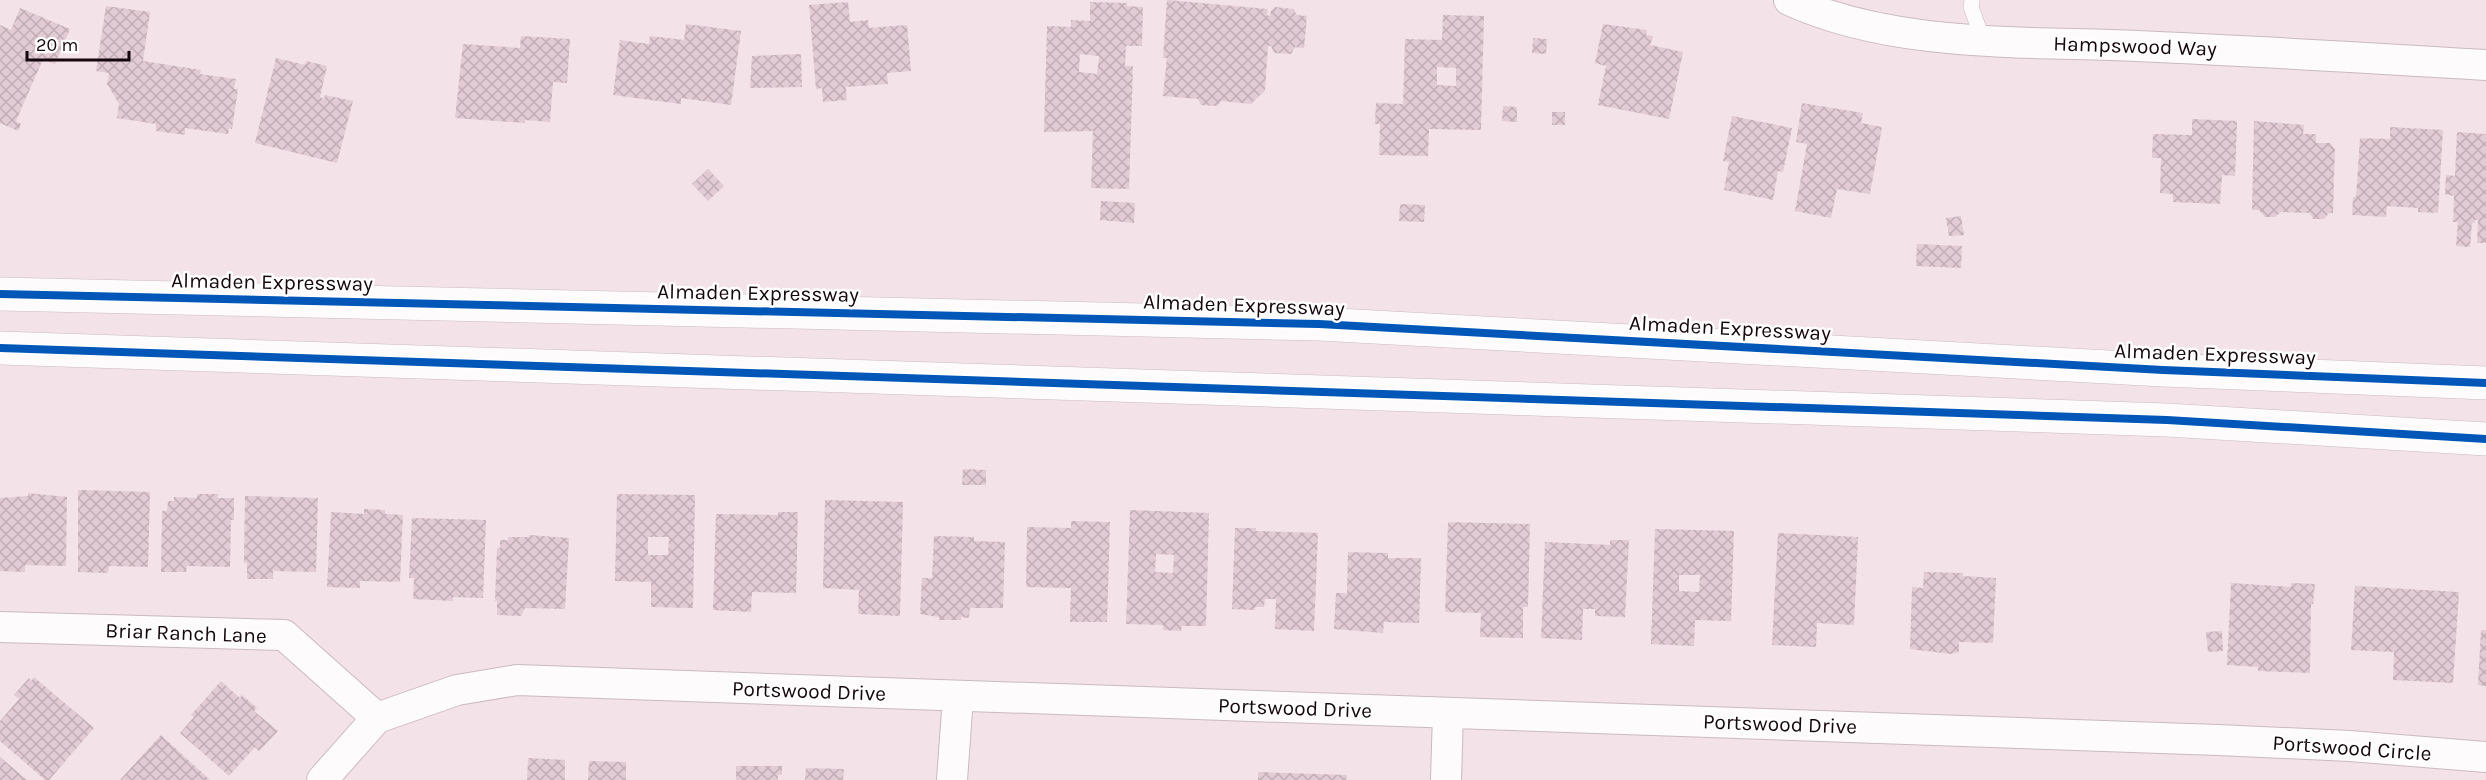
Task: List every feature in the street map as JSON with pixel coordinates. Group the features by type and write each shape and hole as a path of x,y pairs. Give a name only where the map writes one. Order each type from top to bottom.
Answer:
{"main road":[{"name":"Almaden Expressway","path":"0,294 1318,324 2163,370 2486,383"},
{"path":"0,348 2155,420 2486,439"}],"street":[{"name":"Hampswood Way","path":"1789,0 1819,14 1901,33 1983,40 2261,52 2486,65"},
{"name":"Briar Ranch Lane","path":"0,627 284,635 377,718"},
{"name":"Portswood Drive","path":"377,718 457,690 517,680 2218,740"},
{"path":"952,780 958,697"},
{"path":"1446,780 1448,712"},
{"path":"322,780 377,718"},
{"name":"Portswood Circle","path":"2218,740 2350,746 2486,757"}],"lane":[{"path":"1972,0 1971,7 1983,40"}],"building":[{"path":"1167,0 1268,9 1267,15 1270,16 1275,7 1293,9 1297,15 1307,16 1304,48 1295,47 1291,54 1274,53 1271,46 1268,46 1265,90 1251,104 1221,101 1217,106 1201,105 1198,99 1163,96 1167,58 1163,58"},
{"path":"848,2 850,22 868,20 869,28 907,25 911,71 887,73 888,84 846,87 847,100 823,102 822,88 816,89 809,5"},
{"path":"1090,2 1127,3 1127,6 1143,7 1142,46 1126,46 1125,66 1133,66 1129,189 1091,188 1093,131 1044,132 1047,26 1071,27 1071,20 1090,21","holes":["1080,54 1099,56 1097,74 1079,72"]},
{"path":"106,6 150,12 143,61 201,70 200,74 236,79 234,89 238,89 232,129 229,128 228,134 185,128 185,135 156,131 156,124 117,118 119,104 107,84 109,73 96,71"},
{"path":"20,8 70,29 55,64 43,59 16,121 21,124 18,131 0,123 0,25 11,30"},
{"path":"1443,15 1484,16 1481,130 1429,129 1428,156 1379,155 1380,124 1375,124 1376,103 1403,104 1405,39 1442,40","holes":["1437,67 1456,68 1456,86 1437,85"]},
{"path":"686,24 741,31 731,105 681,98 681,104 613,95 620,40 649,44 650,36 684,40"},
{"path":"1603,24 1647,30 1646,35 1653,36 1650,45 1683,52 1669,119 1598,105 1606,66 1595,63"},
{"path":"521,36 570,39 567,83 553,82 550,122 525,120 525,123 455,118 463,44 520,48"},
{"path":"1533,38 1547,39 1546,54 1532,53"},
{"path":"801,54 802,87 750,88 752,56"},
{"path":"276,58 305,65 306,61 327,66 320,97 324,99 325,95 353,101 337,163 255,143"},
{"path":"1802,103 1863,113 1861,123 1882,127 1870,194 1837,189 1831,218 1795,211 1807,144 1796,142"},
{"path":"1503,106 1517,107 1517,122 1502,121"},
{"path":"1552,112 1565,112 1565,125 1552,125"},
{"path":"1732,116 1792,128 1783,172 1778,171 1773,200 1724,190 1729,162 1723,161"},
{"path":"2192,119 2237,121 2235,176 2222,175 2220,204 2173,202 2173,194 2160,193 2161,158 2152,158 2153,134 2192,135"},
{"path":"2254,121 2304,125 2303,134 2316,134 2316,143 2330,143 2335,149 2333,213 2329,213 2324,219 2313,219 2310,213 2281,212 2275,217 2265,217 2259,210 2252,210"},
{"path":"2390,127 2443,130 2438,213 2418,212 2418,208 2387,206 2386,217 2352,215 2353,197 2356,197 2360,138 2390,139"},
{"path":"2457,132 2486,134 2486,243 2477,243 2478,220 2475,220 2475,223 2472,223 2470,247 2456,246 2458,222 2453,222 2454,196 2445,194 2446,175 2455,176"},
{"path":"708,169 724,186 708,201 692,184"},
{"path":"1101,201 1135,203 1134,223 1100,220"},
{"path":"1400,204 1425,205 1424,222 1399,221"},
{"path":"1961,216 1964,235 1949,236 1946,218"},
{"path":"1917,244 1962,246 1961,268 1916,266"},
{"path":"963,469 986,470 986,485 962,485"},
{"path":"78,490 150,492 148,567 109,566 108,573 78,572"},
{"path":"28,493 67,497 66,566 25,565 25,572 0,571 0,498 28,496"},
{"path":"197,494 218,494 218,498 234,498 230,567 187,566 186,572 161,572 162,511 167,511 168,501 174,501 174,497 197,498"},
{"path":"617,494 695,495 693,608 651,607 651,582 615,581","holes":["648,537 669,537 668,555 648,555"]},
{"path":"245,496 318,498 316,572 273,571 273,579 247,579 247,563 244,563"},
{"path":"825,500 903,502 900,616 858,614 859,590 823,588"},
{"path":"364,509 385,510 385,514 403,515 400,582 360,581 360,588 327,587 331,512 364,514"},
{"path":"1130,510 1209,513 1206,626 1182,626 1181,631 1163,630 1163,625 1126,624","holes":["1156,554 1174,555 1173,573 1155,572"]},
{"path":"778,512 798,512 796,593 752,592 751,612 713,610 716,514 778,515"},
{"path":"412,518 486,520 483,598 453,597 453,601 413,599 414,578 409,578"},
{"path":"1071,521 1110,522 1107,622 1070,622 1071,588 1026,587 1027,527 1071,528"},
{"path":"1448,522 1530,524 1528,607 1523,607 1523,638 1480,637 1481,613 1445,612"},
{"path":"1235,528 1318,533 1314,631 1275,629 1276,599 1265,599 1264,607 1255,607 1255,610 1232,609"},
{"path":"1655,529 1734,531 1731,621 1695,620 1694,646 1651,644","holes":["1679,575 1700,575 1699,592 1679,591"]},
{"path":"1778,533 1858,537 1854,625 1817,623 1816,647 1772,645"},
{"path":"529,535 569,538 565,609 525,608 521,616 497,615 497,601 495,601 497,548 500,548 500,540 508,540 508,537 529,537"},
{"path":"934,536 974,537 974,541 1005,542 1003,608 970,608 969,618 961,617 961,620 939,620 939,617 920,614 922,578 932,578"},
{"path":"1610,540 1629,540 1625,617 1595,616 1595,609 1583,609 1582,640 1541,638 1545,542 1610,545"},
{"path":"1348,552 1388,553 1388,558 1421,558 1419,623 1384,622 1383,633 1334,629 1336,593 1347,593"},
{"path":"1924,572 1963,573 1963,576 1996,578 1993,643 1959,642 1959,652 1951,654 1910,649 1912,587 1923,588"},
{"path":"2231,583 2291,587 2291,583 2315,584 2313,604 2311,604 2310,673 2258,671 2258,667 2227,665"},
{"path":"2355,586 2459,592 2453,683 2393,680 2394,652 2351,650"},
{"path":"2481,630 2486,630 2486,686 2478,685"},
{"path":"2222,631 2223,651 2208,652 2206,632"},
{"path":"34,677 94,728 49,780 45,780 0,741 0,721 19,699 14,695 29,678 31,681"},
{"path":"221,681 240,698 242,695 257,708 254,711 278,731 259,751 255,747 229,776 180,733 194,717 191,715"},
{"path":"161,735 210,780 120,780"},
{"path":"0,757 27,780 0,780"},
{"path":"528,758 565,760 565,780 527,780"},
{"path":"589,761 626,762 626,780 588,780"},
{"path":"736,766 782,766 782,775 778,775 778,780 736,780"},
{"path":"806,768 844,769 843,780 805,780"},
{"path":"1258,772 1347,775 1346,780 1258,780"}],"cycle path":[{"path":"0,294 1319,324 2163,370 2486,383"},
{"path":"0,348 2167,420 2486,439"}]}
